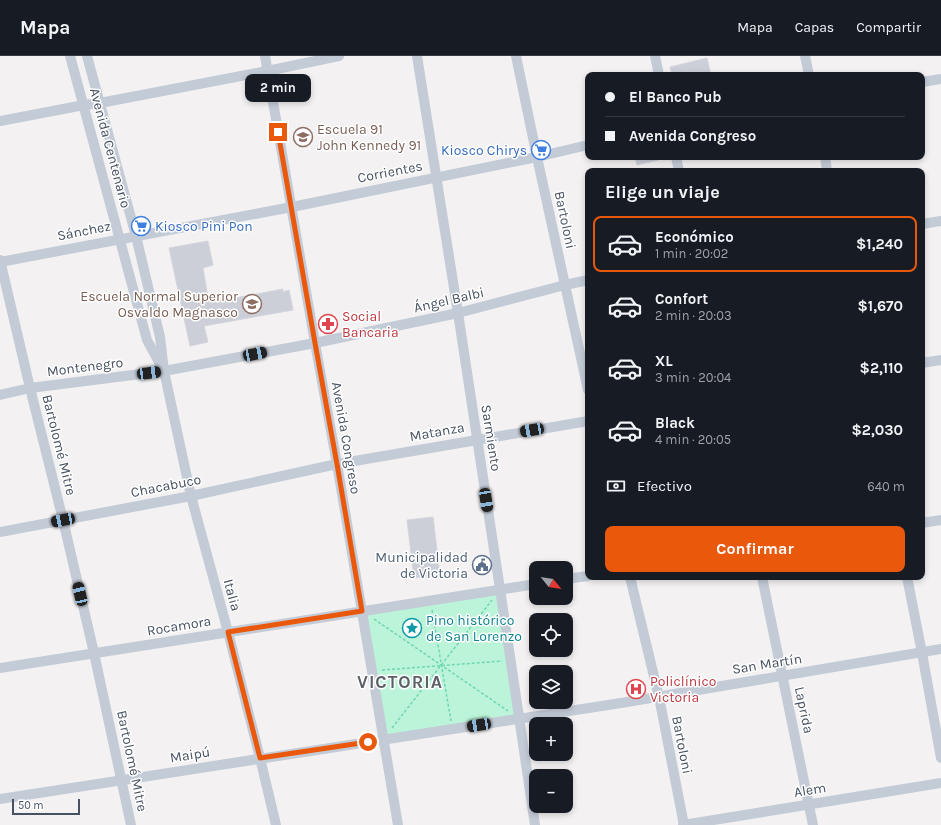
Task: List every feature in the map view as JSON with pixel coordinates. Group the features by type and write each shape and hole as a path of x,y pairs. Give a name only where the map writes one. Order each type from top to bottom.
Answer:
{"street":[{"name":"Avenida Centenario","path":"70,56 147,340 164,371"},
{"name":"Avenida Centenario","path":"87,56 136,236 160,337 164,371"},
{"name":"Avenida Congreso","path":"265,56 337,464 398,825"},
{"path":"0,121 339,56"},
{"name":"Sarmiento","path":"417,56 520,718 534,825"},
{"name":"Bartoloni","path":"516,56 585,376"},
{"path":"655,56 658,72"},
{"path":"805,56 808,72"},
{"path":"925,82 941,79"},
{"name":"Corrientes","path":"292,207 537,157 585,146"},
{"name":"Sánchez","path":"0,261 292,207"},
{"path":"925,224 941,221"},
{"name":"Bartolomé Mitre","path":"0,261 63,520 131,825"},
{"name":"Ángel Balbi","path":"315,343 458,313 585,281"},
{"name":"Montenegro","path":"0,395 30,388 164,371 315,343"},
{"path":"925,363 941,360"},
{"name":"Italia","path":"164,371 191,496 228,632 276,825"},
{"name":"Matanza","path":"337,464 585,422"},
{"name":"Chacabuco","path":"0,532 191,496 337,464"},
{"path":"925,523 941,520"},
{"path":"573,578 585,576"},
{"name":"Bartoloni","path":"631,580 659,697 684,825"},
{"name":"Laprida","path":"763,580 813,825"},
{"path":"908,580 941,758"},
{"name":"Rocamora","path":"0,668 529,585"},
{"name":"San Martín","path":"384,739 659,697 941,649"},
{"name":"Maipú","path":"0,799 384,739"},
{"name":"Alem","path":"684,825 941,783"}],"path":[{"path":"384,739 500,589"},
{"path":"430,600 452,729"},
{"path":"362,611 520,718"},
{"path":"372,670 511,660"}],"green space":[{"path":"500,589 520,718 383,739 362,611"}],"building":[{"path":"707,58 710,72 671,72 670,67"},
{"path":"636,160 658,160 637,165"},
{"path":"208,241 213,265 203,268 209,303 283,289 283,292 289,290 293,310 204,326 208,342 190,346 169,248"},
{"path":"433,517 440,575 414,578 407,520"}],"place":[{"name":"Escuela 91 John Kennedy 91","path":"303,137"},
{"name":"Kiosco Chirys","path":"541,150"},
{"name":"Kiosco Pini Pon","path":"141,226"},
{"name":"Escuela Normal Superior Osvaldo Magnasco","path":"252,304"},
{"name":"Social Bancaria","path":"328,324"},
{"name":"Municipalidad de Victoria","path":"482,565"},
{"name":"Pino histórico de San Lorenzo","path":"412,628"},
{"name":"Policlínico Victoria","path":"636,689"}],"district":[{"name":"VICTORIA","path":"400,682"}],"route":[{"path":"278,132 362,611 228,632 260,758 368,742"}]}
